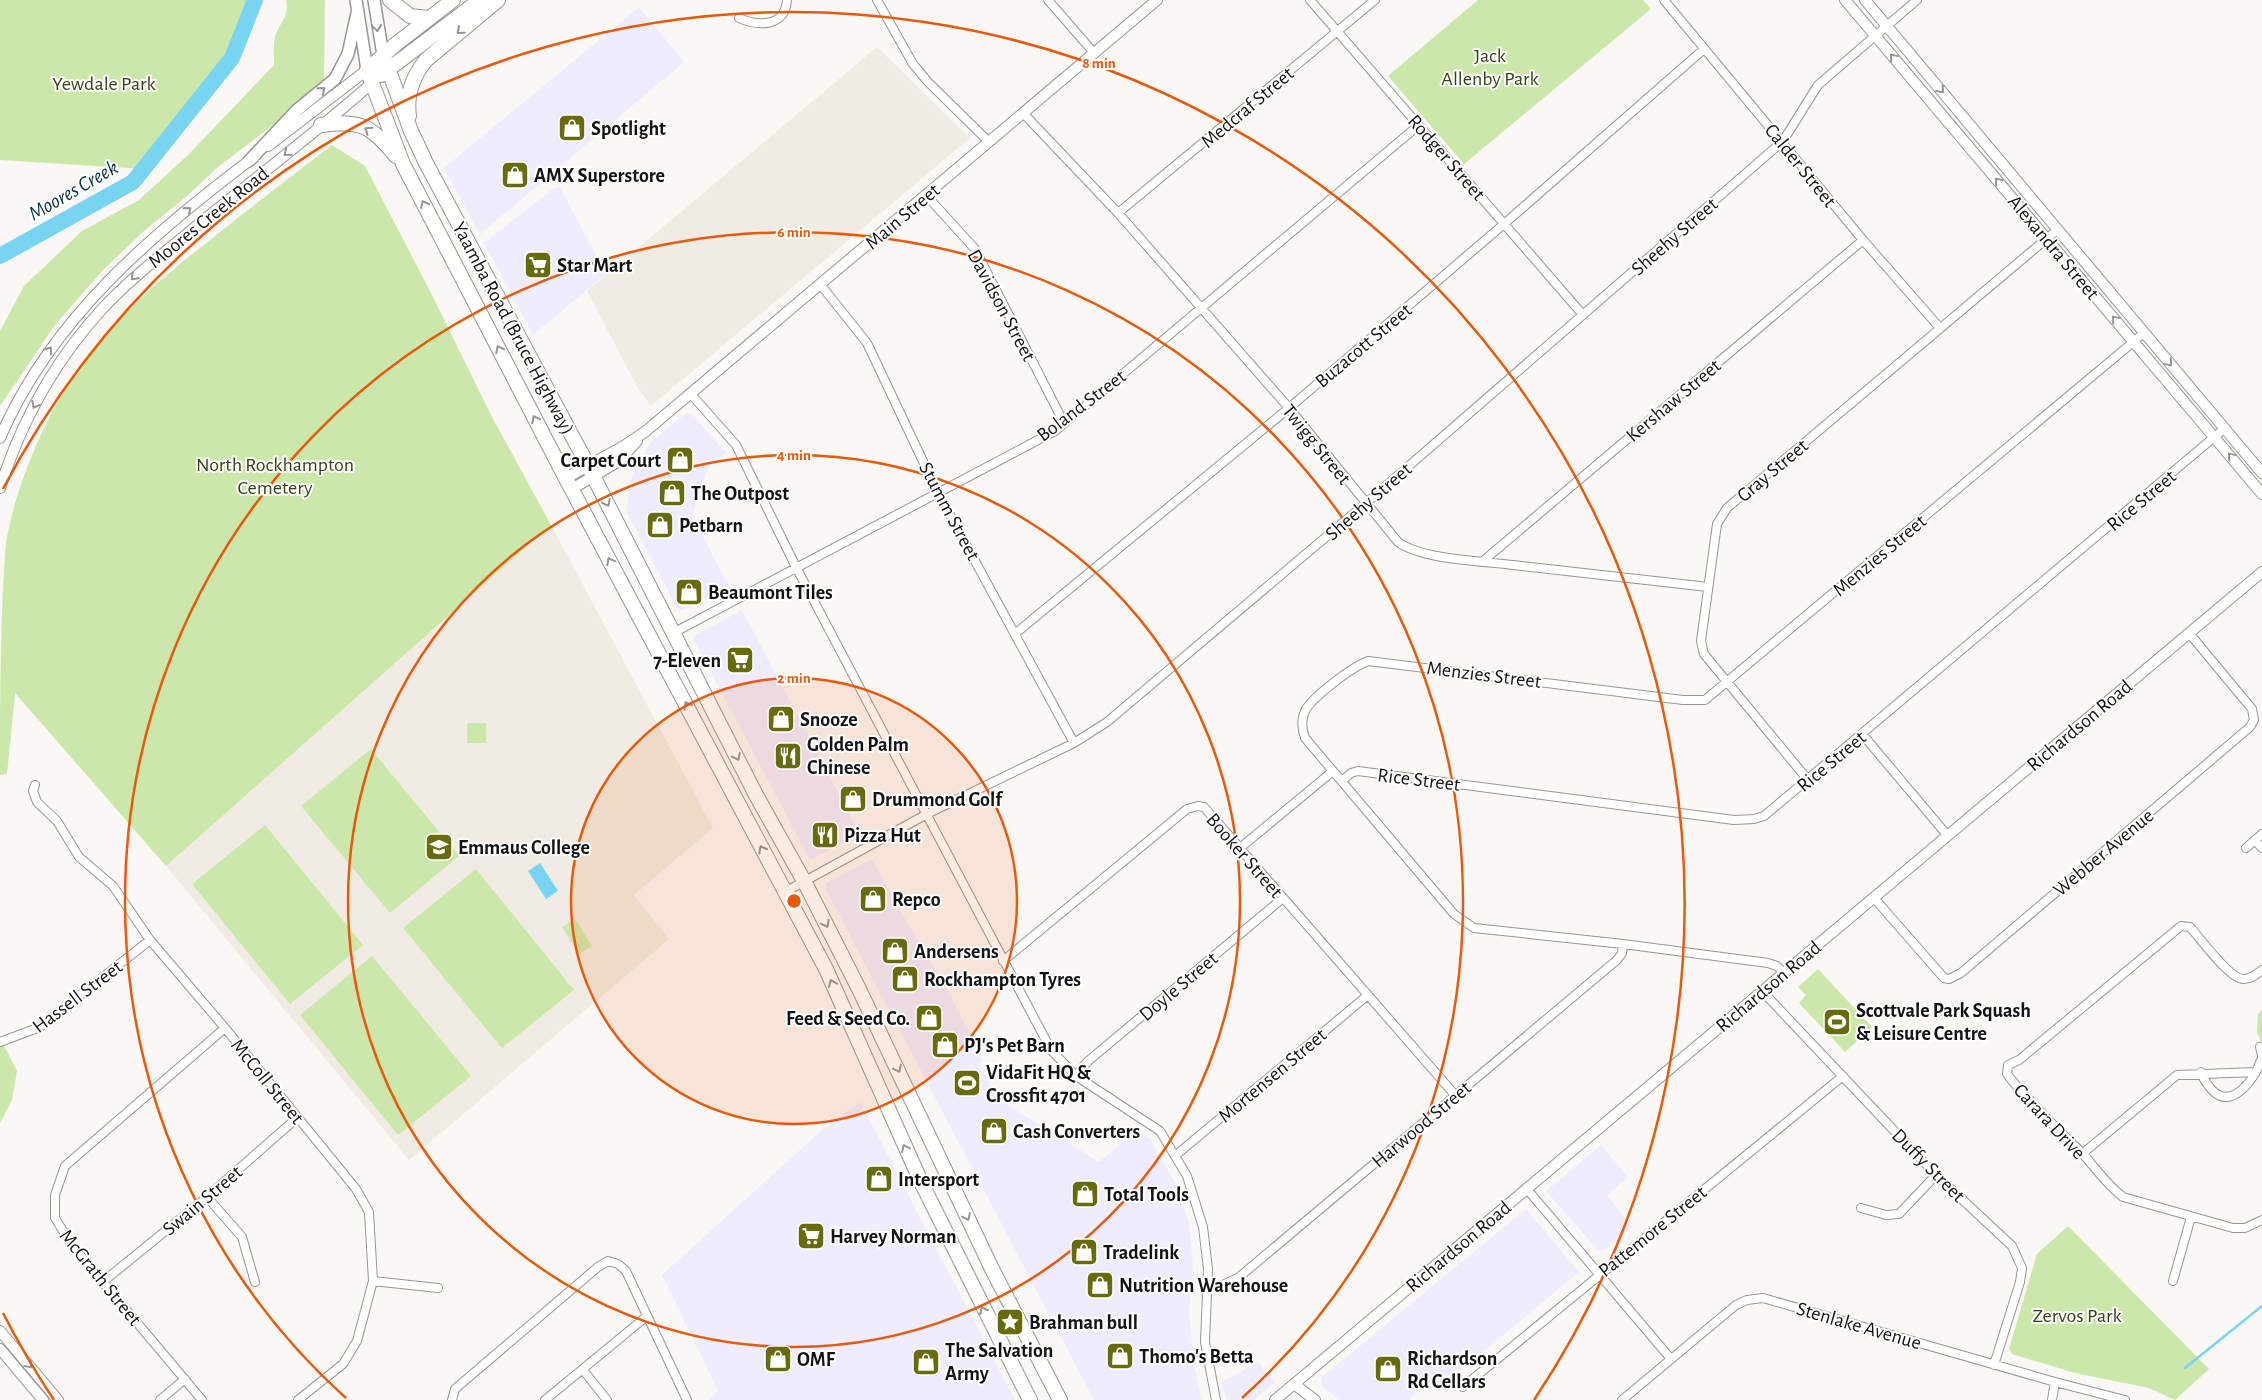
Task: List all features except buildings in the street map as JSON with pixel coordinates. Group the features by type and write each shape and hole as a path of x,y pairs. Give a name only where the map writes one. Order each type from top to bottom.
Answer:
{"highway":[{"path":"390,0 410,16 428,18"},
{"name":"Moores Creek Road","path":"367,70 428,18 453,0"},
{"name":"Moores Creek Road","path":"371,84 480,0"},
{"path":"411,131 407,107 413,79 419,68 498,0"},
{"name":"Yaamba Road (Bruce Highway)","path":"383,55 411,131 464,236 591,471 756,795 860,988 988,1261 1060,1400"},
{"name":"Yaamba Road (Bruce Highway)","path":"367,70 403,164 826,969 922,1184 1030,1400"},
{"path":"321,125 346,122 362,125 384,142 403,164"}],"main road":[{"path":"356,0 367,70"},
{"path":"374,0 383,55"},
{"name":"Main Street","path":"569,483 591,471 646,431 1157,0"},
{"name":"Alexandra Street","path":"1845,0 2262,494"},
{"name":"Alexandra Street","path":"1864,0 2262,473"},
{"path":"249,161 297,110 335,79 348,54 357,13"},
{"name":"Moores Creek Road","path":"0,438 16,404 38,366 65,328 91,299 138,252 249,161 367,70"},
{"name":"Moores Creek Road","path":"0,488 12,453 47,383 73,345 103,309 141,271 371,84"},
{"name":"Richardson Road","path":"1275,1400 2262,572"},
{"path":"0,1331 58,1400"},
{"path":"0,1349 43,1400"},
{"path":"1294,1384 1315,1400"}],"street":[{"path":"738,18 752,24 770,22 783,13 787,0"},
{"path":"877,0 913,64 928,82 990,142"},
{"path":"1048,0 1094,53"},
{"name":"Rodger Street","path":"1310,0 1583,315"},
{"name":"Medcraf Street","path":"1118,213 1375,0"},
{"name":"Calder Street","path":"1664,0 1783,141 1863,240 1940,328"},
{"name":"Sheehy Street","path":"785,892 927,814 1074,743 1107,722 1365,504 1783,141 1818,85 1917,0"},
{"name":"Buzacott Street","path":"1016,633 1288,408 1504,224 1704,49"},
{"name":"Twigg Street","path":"1023,112 1118,213 1288,408 1365,504 1398,542 1408,549 1484,561 1708,587"},
{"name":"Boland Street","path":"673,633 1055,431 1419,124"},
{"name":"Davidson Street","path":"926,195 975,249 1064,423"},
{"name":"Gray Street","path":"1808,780 1704,654 1702,649 1701,641 1717,524 1727,508 2057,230"},
{"name":"Kershaw Street","path":"1484,561 1863,240"},
{"name":"Stumm Street","path":"820,284 867,343 938,493 1016,633 1074,743"},
{"name":"Menzies Street","path":"1784,973 1777,966 1768,963 1623,944 1474,928 1454,914 1305,738 1302,731 1308,706 1353,667 1368,661 1695,701 1705,700 2144,333"},
{"path":"690,394 736,445 796,567 1051,1050 1076,1076 1160,1131 1176,1155 1193,1192 1203,1226 1208,1269 1205,1342 1216,1400"},
{"name":"Rice Street","path":"1342,780 1351,773 1358,771 1744,820 1764,816 1863,735 2225,428"},
{"name":"Webber Avenue","path":"1874,898 1944,978 1949,979 1961,973 2250,727 2254,720 2252,710 2190,632"},
{"path":"1863,735 1947,835"},
{"path":"1240,848 1333,771"},
{"name":"McColl Street","path":"35,785 33,792 37,802 57,821 80,861 113,886 150,940 225,1028 356,1189 369,1212 374,1280 357,1341 343,1364 298,1400"},
{"name":"Booker Street","path":"1004,961 1186,809 1198,806 1204,808 1240,848 1455,1095"},
{"path":"2246,848 2262,834"},
{"path":"2255,840 2262,848"},
{"name":"Doyle Street","path":"1076,1076 1087,1062 1283,898"},
{"name":"Carara Drive","path":"2262,970 2243,980 2237,977 2225,967 2190,927 2181,926 2019,1060 2008,1065 2007,1074 2020,1091 2082,1154 2114,1190 2123,1197 2233,1228 2246,1228 2262,1220"},
{"name":"Hassell Street","path":"0,1042 40,1027 150,940"},
{"name":"Harwood Street","path":"1207,1288 1218,1287 1238,1278 1617,960 1622,953 1623,944"},
{"name":"Duffy Street","path":"1762,991 1936,1175 2012,1246 2022,1268 2020,1282 1994,1365"},
{"name":"Mortensen Street","path":"1176,1155 1368,995"},
{"name":"McGrath Street","path":"202,1400 71,1244 55,1218 55,1195 65,1166 225,1028"},
{"path":"2201,1072 2203,1079 2210,1088 2216,1094 2226,1097 2244,1089 2256,1072 2262,1057 2260,1048"},
{"path":"2082,1154 2177,1075 2201,1072 2256,1072"},
{"name":"Pattemore Street","path":"1463,1388 1842,1076"},
{"name":"Swain Street","path":"104,1281 207,1197 298,1117"},
{"path":"1861,1208 1886,1216 1899,1214 1936,1175"},
{"path":"1526,1188 1671,1359"},
{"path":"207,1197 242,1237 255,1282"},
{"path":"2173,1280 2191,1217"},
{"path":"452,1400 455,1388 598,1267 608,1261 618,1264 626,1271 687,1400"},
{"path":"374,1280 438,1288"},
{"name":"Stenlake Avenue","path":"1622,1400 1736,1305 1747,1300 1763,1298 1994,1365 2125,1400"},
{"path":"545,1400 647,1316"},
{"path":"582,1370 607,1400"},
{"path":"160,1400 185,1379"},
{"path":"2052,1400 2056,1382"}],"shaded area":[{"path":"639,7 684,62 480,234 444,168"},
{"path":"877,47 970,138 651,406 639,390 587,291"},
{"path":"560,187 606,274 533,335 484,243 553,189"},
{"path":"686,413 692,414 726,453 708,468 692,516 729,586 683,610 677,608 627,512 629,483 649,444"},
{"name":"Emmaus College","path":"551,525 713,828 634,895 669,939 409,1160 166,866"},
{"path":"742,610 860,834 810,860 694,640 696,635"},
{"path":"872,859 948,991 983,1061 979,1064 998,1099 1099,1162 1136,1131 1150,1139 1176,1184 1189,1223 1193,1266 1189,1313 1194,1365 1201,1400 1094,1400 825,888 826,883"},
{"path":"860,1102 1015,1400 709,1400 718,1390 662,1275 822,1130"},
{"path":"1601,1145 1628,1177 1607,1195 1632,1227 1605,1250 1598,1250 1546,1191"},
{"path":"1526,1209 1579,1272 1471,1362 1450,1374 1443,1385 1429,1382 1408,1400 1339,1400 1321,1385 1321,1378"},
{"path":"1258,1362 1275,1382 1254,1400 1227,1400 1221,1383"}],"green space":[{"name":"Yewdale Park","path":"0,0 255,0 232,58 144,169 0,160"},
{"path":"286,0 325,0 324,86 218,167 188,195 144,231 103,270 55,325 0,406 0,331 24,286 82,231 139,200 189,154 274,65 275,37 287,11"},
{"name":"Jack Allenby Park","path":"1478,0 1643,0 1651,9 1464,164 1388,76"},
{"name":"North Rockhampton Cemetery","path":"332,145 365,166 431,293 492,417 551,525 166,866 15,693 7,774 0,775 3,599 6,542 11,518 27,468 48,419 75,374 104,336 137,301 173,270"},
{"path":"467,723 486,723 486,743 467,743"},
{"path":"371,749 459,856 390,913 301,806"},
{"path":"265,825 363,945 290,1004 192,884"},
{"path":"476,869 574,990 502,1048 403,928"},
{"path":"575,919 592,946 579,954 562,927"},
{"path":"372,956 471,1076 398,1135 300,1015"},
{"path":"1818,969 1872,1027 1845,1052 1799,1003 1806,995 1798,987"},
{"path":"2262,1010 2262,1044 2257,1032 2258,1014"},
{"path":"0,1038 17,1071 12,1100 0,1123"},
{"name":"Zervos Park","path":"2068,1226 2209,1369 2175,1400 2149,1388 2075,1373 2012,1354 2009,1349 2037,1254"}],"water":[{"path":"540,863 558,891 546,899 528,871"}],"waterway":[{"name":"Moores Creek","path":"0,256 133,182 232,58 255,0"},
{"path":"2185,1368 2262,1306"}],"place":[{"name":"Spotlight","path":"572,128"},
{"name":"AMX Superstore","path":"515,175"},
{"name":"Star Mart","path":"538,265"},
{"name":"Carpet Court","path":"680,460"},
{"name":"The Outpost","path":"672,493"},
{"name":"Petbarn","path":"660,525"},
{"name":"Beaumont Tiles","path":"689,592"},
{"name":"7-Eleven","path":"740,660"},
{"name":"Snooze","path":"781,719"},
{"name":"Golden Palm Chinese","path":"788,756"},
{"name":"Drummond Golf","path":"853,799"},
{"name":"Pizza Hut","path":"825,835"},
{"name":"Emmaus College","path":"439,847"},
{"name":"Repco","path":"873,899"},
{"name":"Andersens","path":"895,951"},
{"name":"Rockhampton Tyres","path":"905,979"},
{"name":"Feed & Seed Co.","path":"929,1018"},
{"name":"Scottvale Park Squash & Leisure Centre","path":"1837,1022"},
{"name":"PJ's Pet Barn","path":"945,1045"},
{"name":"VidaFit HQ & Crossfit 4701","path":"967,1083"},
{"name":"Cash Converters","path":"994,1131"},
{"name":"Intersport","path":"879,1179"},
{"name":"Total Tools","path":"1085,1194"},
{"name":"Harvey Norman","path":"811,1236"},
{"name":"Tradelink","path":"1084,1252"},
{"name":"Nutrition Warehouse","path":"1100,1285"},
{"name":"Brahman bull","path":"1010,1322"},
{"name":"Thomo's Betta","path":"1120,1356"},
{"name":"OMF","path":"778,1359"},
{"name":"The Salvation Army","path":"926,1362"},
{"name":"Richardson Rd Cellars","path":"1388,1369"}]}
